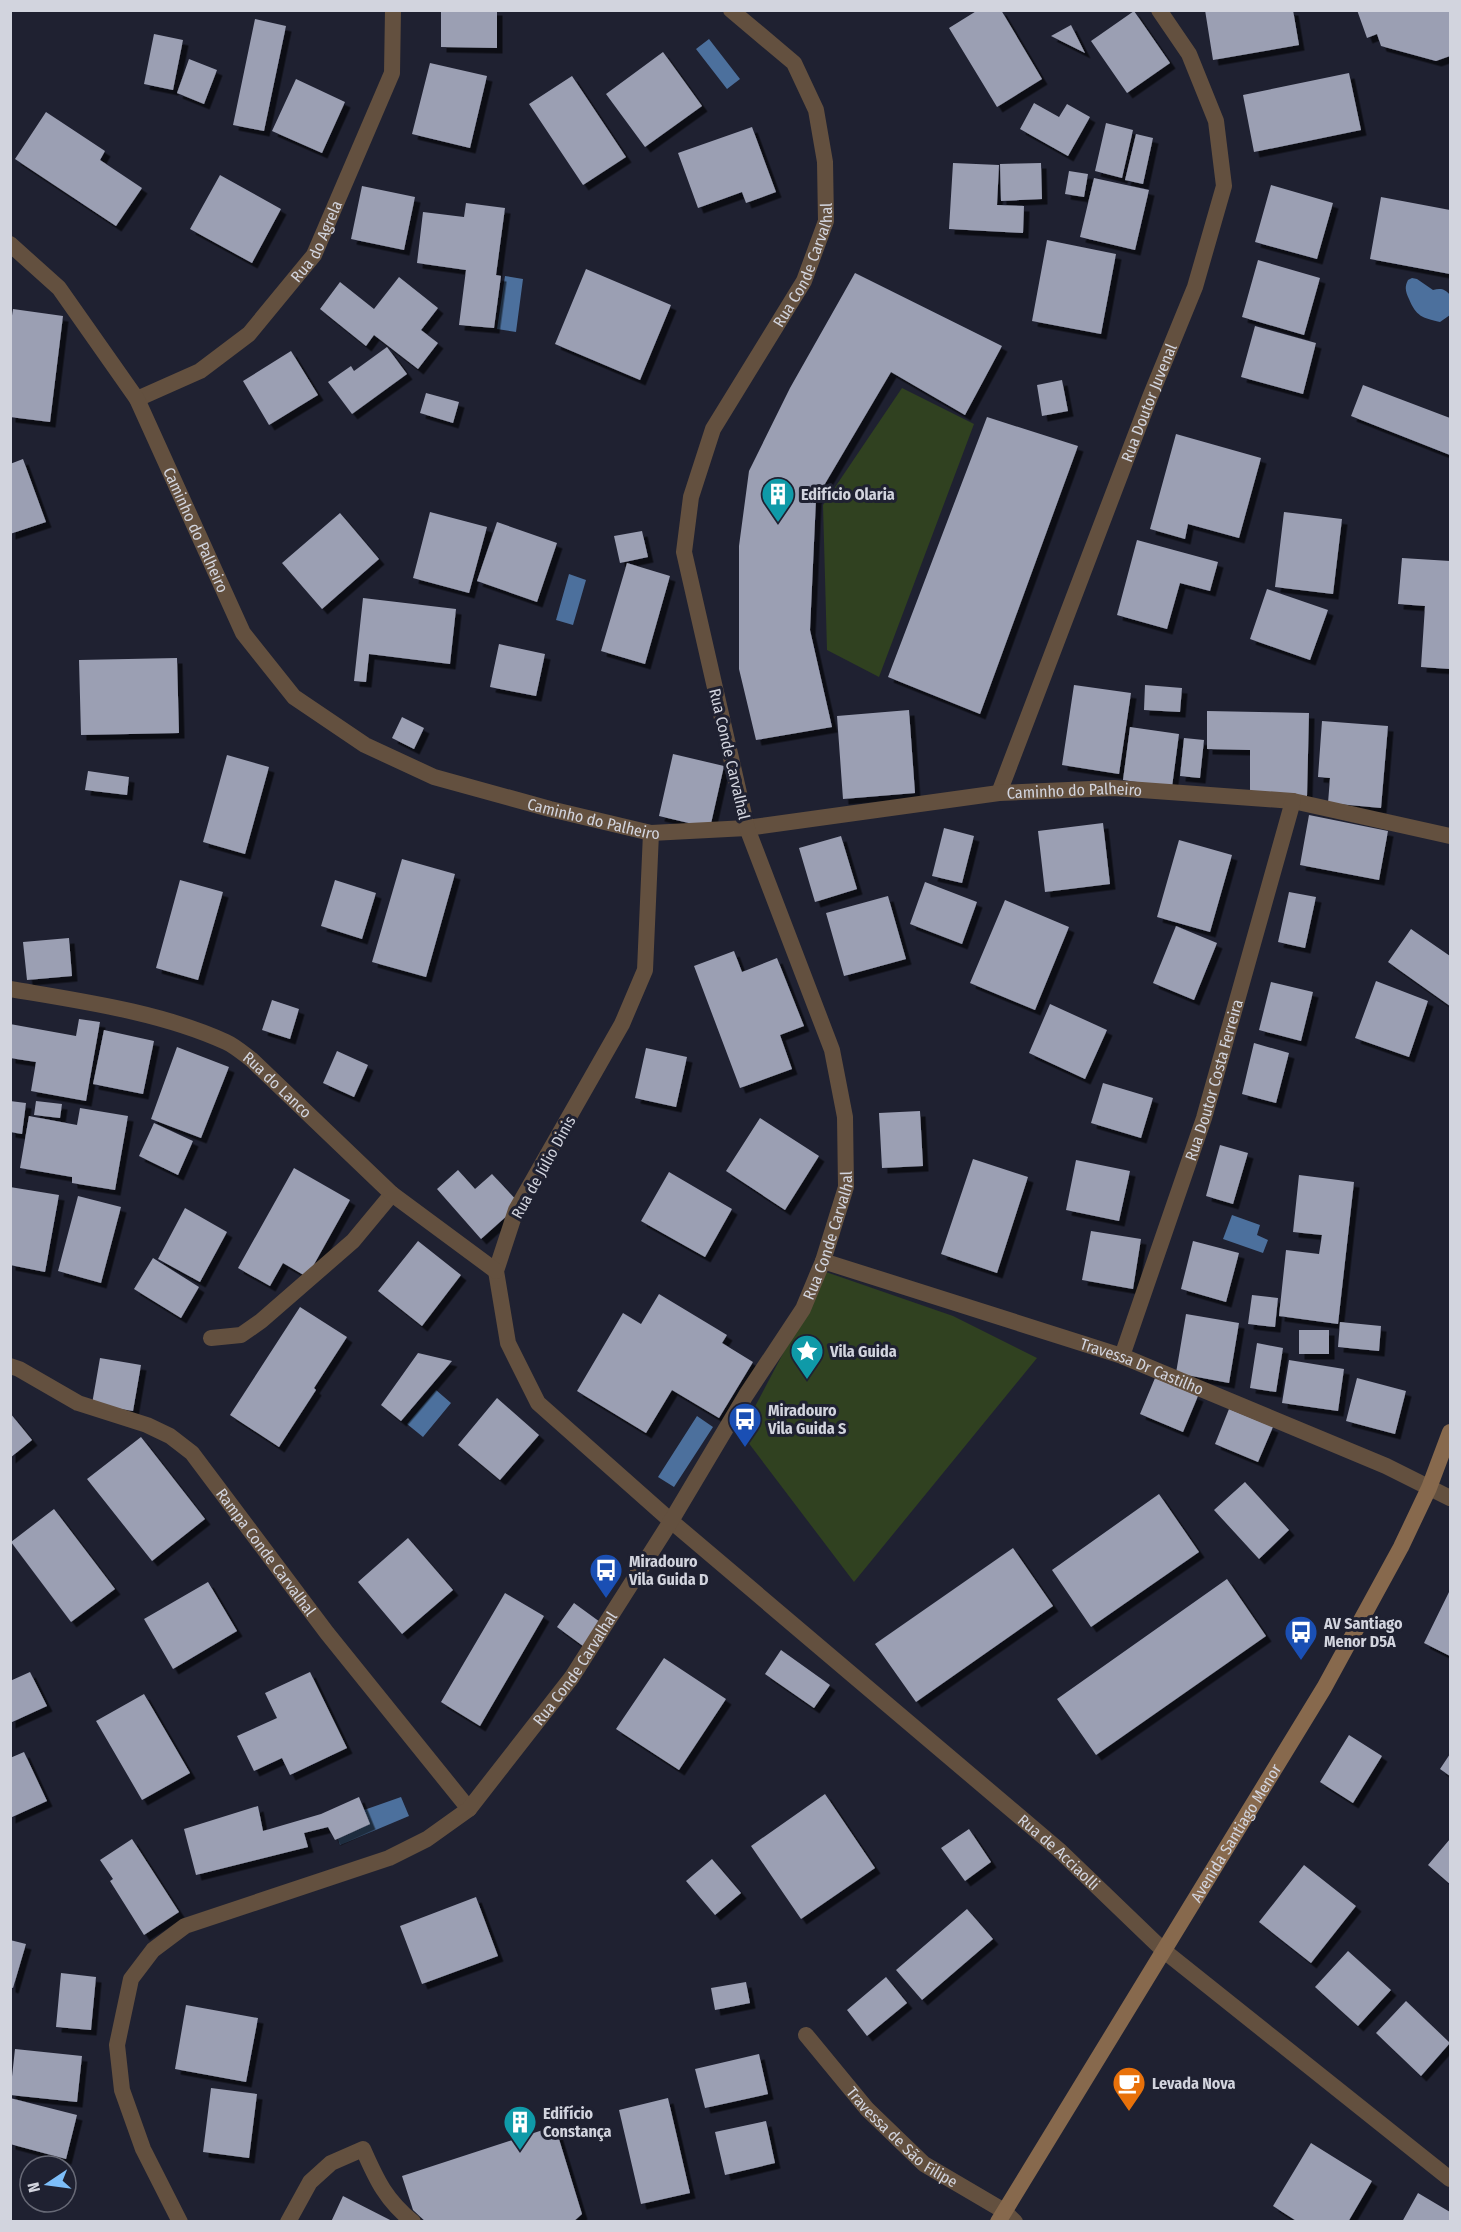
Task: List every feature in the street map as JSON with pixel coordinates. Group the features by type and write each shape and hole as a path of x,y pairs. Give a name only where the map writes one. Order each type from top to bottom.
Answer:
{"main road":[{"name":"Avenida Santiago Menor","path":"1006,2218 1163,1950 1324,1688 1401,1547 1429,1488 1450,1432"}],"street":[{"name":"Rua do Agrela","path":"137,399 200,371 249,334 314,255 392,73 393,10"},
{"name":"Rua Conde Carvalhal","path":"180,2222 143,2149 122,2090 117,2045 131,1979 153,1950 185,1926 389,1858 427,1839 469,1809 572,1677 671,1521 746,1395 803,1309 823,1261 846,1188 845,1117 832,1050 747,828 684,552 691,497 713,429 804,281 826,221 825,162 816,110 795,63 731,10"},
{"name":"Rua Doutor Juvenal","path":"999,794 1150,396 1195,287 1224,186 1216,121 1189,54 1159,10"},
{"name":"Caminho do Palheiro","path":"10,244 59,288 137,399 243,633 294,697 365,745 434,777 550,809 651,833 747,828 999,794 1114,788 1293,801 1450,836"},
{"name":"Rua Doutor Costa Ferreira","path":"1122,1356 1204,1119 1293,801"},
{"name":"Rua de Júlio Dinis","path":"651,833 645,970 622,1024 516,1210 496,1271 508,1344 538,1402 671,1521"},
{"name":"Rua do Lanco","path":"10,989 89,1003 183,1024 228,1043 252,1060 392,1194 496,1271"},
{"path":"211,1338 241,1335 261,1321 353,1241 392,1194"},
{"name":"Travessa Dr Castilho","path":"823,1261 1122,1356 1386,1466 1450,1498"},
{"name":"Rampa Conde Carvalhal","path":"10,1366 78,1402 147,1425 170,1436 192,1453 327,1633 469,1809"},
{"name":"Rua de Acciaolli","path":"671,1521 1059,1850 1163,1950 1450,2179"},
{"name":"Travessa de São Filipe","path":"806,2035 867,2109 924,2164 1006,2218"},
{"path":"288,2222 310,2182 331,2163 363,2149 378,2184 395,2207 413,2222"}],"green space":[{"path":"902,388 974,424 879,677 827,650 823,505"},
{"path":"826,1272 953,1316 1037,1358 854,1582 741,1433"}],"water":[{"path":"709,39 740,79 727,89 696,49"},
{"path":"505,276 523,279 516,332 497,329"},
{"path":"1412,278 1433,290 1443,290 1448,293 1450,295 1450,315 1440,322 1417,313 1406,290 1408,280"},
{"path":"569,574 586,580 573,625 556,620"},
{"path":"1232,1215 1260,1225 1257,1235 1268,1240 1263,1253 1223,1239"},
{"path":"436,1390 451,1403 423,1437 407,1424"},
{"path":"697,1416 713,1427 674,1487 658,1477"},
{"path":"401,1797 409,1816 340,1845 338,1839 370,1824 364,1810"}],"building":[{"path":"441,10 497,10 497,48 441,47"},
{"path":"978,10 1001,10 1042,79 997,107 949,28"},
{"path":"1205,10 1293,10 1299,45 1213,60"},
{"path":"1357,10 1450,10 1450,56 1436,61 1381,46 1377,34 1367,38"},
{"path":"1134,11 1170,63 1127,93 1091,41"},
{"path":"255,19 286,26 264,131 233,125"},
{"path":"1071,25 1085,53 1051,36"},
{"path":"154,34 183,40 173,90 144,84"},
{"path":"663,52 702,106 645,147 606,94"},
{"path":"189,59 217,70 204,104 177,93"},
{"path":"430,63 487,76 470,148 412,134"},
{"path":"1349,73 1361,130 1254,152 1243,95"},
{"path":"572,76 626,157 583,185 529,104"},
{"path":"296,79 345,102 322,153 272,131"},
{"path":"1034,103 1059,117 1067,104 1090,117 1068,156 1020,129"},
{"path":"46,112 105,151 100,160 142,188 116,226 15,159"},
{"path":"1106,123 1133,130 1122,178 1095,171"},
{"path":"752,127 776,192 746,203 742,192 698,208 678,153"},
{"path":"1136,134 1153,138 1143,184 1125,180"},
{"path":"953,163 999,165 997,205 1024,206 1023,233 949,229"},
{"path":"1041,163 1042,199 1001,201 1000,164"},
{"path":"1069,171 1088,174 1084,197 1065,194"},
{"path":"220,175 281,209 252,263 190,229"},
{"path":"1094,178 1149,190 1135,250 1080,237"},
{"path":"1271,185 1333,203 1317,259 1255,242"},
{"path":"362,186 415,197 404,250 351,239"},
{"path":"1381,197 1450,210 1450,274 1370,259"},
{"path":"466,203 505,208 496,275 501,276 494,328 459,325 466,270 417,263 423,212 464,217"},
{"path":"1047,240 1116,254 1101,334 1032,321"},
{"path":"1258,260 1320,278 1304,335 1242,317"},
{"path":"586,269 671,305 640,380 555,344"},
{"name":"Edifício Olaria","path":"855,273 1002,346 965,415 891,372 816,499 810,630 832,727 756,740 739,669 739,546 749,471 790,388"},
{"path":"399,277 438,308 421,330 438,343 418,369 374,335 366,346 320,309 340,282 374,309"},
{"path":"13,309 63,316 50,422 10,417 10,329"},
{"path":"1255,326 1316,343 1303,394 1241,377"},
{"path":"387,347 407,374 352,414 328,382 351,366 354,371"},
{"path":"291,351 318,395 269,425 243,381"},
{"path":"1062,380 1068,411 1042,416 1037,385"},
{"path":"1363,385 1450,418 1450,455 1351,416"},
{"path":"426,393 459,402 453,423 420,413"},
{"path":"987,417 1078,446 980,714 888,677"},
{"path":"1176,434 1261,458 1239,538 1188,524 1185,539 1150,529"},
{"path":"23,459 46,522 10,534 10,464"},
{"path":"430,512 487,527 469,593 413,578"},
{"path":"1284,512 1342,519 1333,594 1275,587"},
{"path":"340,513 379,559 322,609 282,563"},
{"path":"497,522 557,543 537,602 477,581"},
{"path":"642,531 648,557 620,563 614,536"},
{"path":"1137,540 1218,562 1210,591 1180,583 1167,629 1117,615"},
{"path":"1402,558 1450,561 1450,669 1421,667 1425,606 1398,604"},
{"path":"627,563 670,576 645,664 601,651"},
{"path":"1267,589 1328,610 1310,660 1250,639"},
{"path":"363,598 456,609 450,664 369,654 366,682 354,681"},
{"path":"499,644 545,654 536,696 490,687"},
{"path":"177,658 179,733 81,735 79,660"},
{"path":"1074,685 1131,693 1119,774 1062,765"},
{"path":"1145,685 1182,688 1180,712 1144,710"},
{"path":"909,710 915,793 843,799 837,716"},
{"path":"1207,711 1309,713 1307,796 1250,795 1250,750 1207,749"},
{"path":"402,717 424,728 414,749 392,738"},
{"path":"1322,721 1388,726 1381,808 1328,803 1330,778 1318,777"},
{"path":"1130,727 1179,734 1172,787 1123,780"},
{"path":"1184,738 1204,740 1200,778 1180,776"},
{"path":"673,754 724,766 710,828 659,816"},
{"path":"227,755 269,767 245,854 203,842"},
{"path":"88,771 129,777 127,795 85,790"},
{"path":"1309,815 1388,831 1379,880 1300,865"},
{"path":"1103,823 1110,884 1045,892 1038,831"},
{"path":"944,828 974,836 962,883 932,876"},
{"path":"841,836 857,889 815,902 799,848"},
{"path":"1179,840 1232,855 1210,932 1157,917"},
{"path":"402,859 455,874 426,977 372,962"},
{"path":"180,880 223,892 198,980 156,968"},
{"path":"335,880 376,893 362,939 321,926"},
{"path":"925,882 977,902 962,944 910,924"},
{"path":"1289,892 1316,897 1305,948 1278,942"},
{"path":"888,896 906,959 844,976 826,913"},
{"path":"1005,900 1069,927 1035,1010 970,983"},
{"path":"1176,926 1217,943 1194,1000 1153,983"},
{"path":"1411,929 1450,956 1450,1006 1388,962"},
{"path":"69,938 72,976 27,980 23,942"},
{"path":"734,951 742,972 777,958 804,1026 780,1035 792,1069 740,1088 694,966"},
{"path":"1376,981 1428,1001 1409,1057 1355,1038"},
{"path":"1271,982 1313,992 1301,1041 1259,1030"},
{"path":"272,1000 299,1009 290,1039 262,1030"},
{"path":"1050,1004 1107,1030 1085,1079 1029,1053"},
{"path":"79,1019 100,1022 86,1101 31,1091 36,1062 10,1058 10,1024 76,1036"},
{"path":"104,1030 154,1041 143,1094 93,1084"},
{"path":"1254,1043 1289,1053 1276,1103 1242,1094"},
{"path":"177,1047 229,1067 201,1138 151,1119"},
{"path":"646,1048 687,1057 676,1107 635,1098"},
{"path":"337,1051 368,1065 354,1097 323,1083"},
{"path":"1103,1083 1153,1098 1141,1138 1091,1123"},
{"path":"10,1101 26,1103 22,1134 10,1132"},
{"path":"36,1101 62,1104 60,1118 34,1115"},
{"path":"80,1108 128,1116 115,1190 72,1183 72,1177 20,1168 29,1116 77,1125"},
{"path":"920,1111 923,1166 882,1168 879,1113"},
{"path":"760,1118 819,1156 785,1210 726,1171"},
{"path":"154,1123 193,1141 178,1175 139,1156"},
{"path":"1220,1145 1248,1153 1233,1204 1206,1196"},
{"path":"973,1159 1028,1177 997,1273 941,1254"},
{"path":"1076,1160 1130,1171 1119,1221 1066,1210"},
{"path":"294,1168 350,1200 307,1277 283,1263 270,1286 238,1268"},
{"path":"458,1170 475,1189 492,1174 520,1204 481,1239 437,1189"},
{"path":"669,1172 732,1209 705,1257 641,1221"},
{"path":"1299,1175 1354,1182 1338,1324 1279,1316 1286,1250 1319,1254 1322,1235 1293,1232"},
{"path":"10,1187 59,1195 45,1272 10,1265"},
{"path":"78,1196 121,1207 101,1283 58,1271"},
{"path":"185,1208 227,1232 200,1282 158,1259"},
{"path":"1091,1231 1141,1239 1133,1289 1082,1280"},
{"path":"418,1241 461,1275 422,1326 378,1291"},
{"path":"1193,1241 1239,1253 1226,1302 1181,1289"},
{"path":"153,1258 199,1287 181,1318 134,1289"},
{"path":"659,1294 727,1335 722,1343 753,1362 719,1418 672,1390 646,1433 577,1391 623,1313 641,1324"},
{"path":"1252,1295 1278,1298 1275,1327 1248,1324"},
{"path":"300,1307 347,1337 279,1447 230,1415"},
{"path":"1186,1314 1239,1323 1229,1383 1176,1373"},
{"path":"1340,1322 1381,1326 1379,1351 1338,1347"},
{"path":"1299,1330 1329,1330 1329,1354 1299,1354"},
{"path":"1257,1343 1283,1348 1276,1392 1250,1388"},
{"path":"418,1353 452,1361 401,1421 381,1405"},
{"path":"100,1358 141,1365 133,1411 92,1404"},
{"path":"1289,1360 1344,1369 1338,1411 1282,1403"},
{"path":"1155,1378 1198,1396 1183,1432 1140,1414"},
{"path":"1357,1378 1406,1391 1395,1434 1346,1421"},
{"path":"497,1398 539,1435 500,1480 458,1445"},
{"path":"1229,1409 1273,1427 1258,1462 1215,1444"},
{"path":"10,1413 32,1440 10,1458"},
{"path":"141,1437 205,1519 152,1561 87,1479"},
{"path":"1245,1482 1289,1530 1259,1559 1214,1510"},
{"path":"1159,1494 1199,1552 1091,1627 1052,1570"},
{"path":"54,1509 115,1589 71,1622 11,1542"},
{"path":"408,1538 453,1590 402,1634 358,1582"},
{"path":"1013,1548 1053,1606 916,1702 875,1644"},
{"path":"1227,1579 1266,1636 1096,1755 1057,1699"},
{"path":"208,1582 237,1631 173,1669 144,1619"},
{"path":"1450,1590 1450,1656 1424,1643"},
{"path":"505,1593 544,1616 480,1726 441,1702"},
{"path":"574,1603 600,1622 583,1646 557,1627"},
{"path":"781,1650 830,1685 814,1708 765,1674"},
{"path":"664,1658 726,1699 679,1770 616,1729"},
{"path":"30,1672 47,1706 10,1723 10,1681"},
{"path":"310,1672 347,1748 290,1775 282,1758 254,1771 237,1736 277,1718 265,1693"},
{"path":"144,1694 190,1773 142,1800 96,1721"},
{"path":"1349,1735 1382,1756 1353,1803 1320,1782"},
{"path":"24,1752 47,1801 10,1818 10,1758"},
{"path":"1450,1754 1450,1776 1440,1769"},
{"path":"825,1794 875,1868 801,1919 751,1846"},
{"path":"359,1797 370,1824 335,1840 328,1827 304,1833 308,1847 196,1875 184,1829 258,1806 263,1831 321,1814"},
{"path":"969,1829 991,1862 965,1881 941,1848"},
{"path":"132,1839 179,1912 144,1935 110,1881 113,1879 100,1860"},
{"path":"1450,1839 1450,1884 1428,1865"},
{"path":"712,1859 741,1893 715,1915 686,1881"},
{"path":"1304,1865 1356,1906 1311,1963 1259,1922"},
{"path":"476,1897 498,1956 422,1984 400,1926"},
{"path":"967,1909 993,1939 922,2000 896,1970"},
{"path":"10,1940 26,1944 13,1988 10,1987"},
{"path":"1348,1951 1391,1990 1358,2026 1315,1987"},
{"path":"61,1973 96,1977 91,2030 56,2027"},
{"path":"886,1977 907,2003 867,2036 847,2010"},
{"path":"746,1982 750,2003 715,2010 711,1988"},
{"path":"1406,2001 1450,2043 1421,2076 1376,2033"},
{"path":"186,2005 258,2018 246,2082 175,2069"},
{"path":"15,2049 82,2056 77,2102 10,2095"},
{"path":"759,2054 768,2094 705,2108 695,2069"},
{"path":"211,2088 257,2094 249,2158 203,2152"},
{"path":"10,2098 77,2115 67,2154 47,2154 10,2144"},
{"path":"668,2098 690,2193 641,2204 619,2110"},
{"path":"766,2121 775,2163 725,2175 715,2132"},
{"name":"Edifício Constança","path":"555,2126 582,2214 573,2222 426,2222 413,2210 402,2176"},
{"path":"1311,2143 1372,2181 1348,2222 1298,2222 1273,2206"},
{"path":"1418,2193 1450,2212 1450,2222 1402,2222"},
{"path":"343,2196 394,2222 331,2222"}],"place":[{"name":"Edifício Olaria","path":"778,523"},
{"name":"Vila Guida","path":"807,1380"},
{"name":"Miradouro Vila Guida S","path":"745,1448"},
{"name":"Miradouro Vila Guida D","path":"606,1599"},
{"name":"AV Santiago Menor D5A","path":"1301,1661"},
{"name":"Levada Nova","path":"1129,2112"},
{"name":"Edifício Constança","path":"520,2151"}]}
